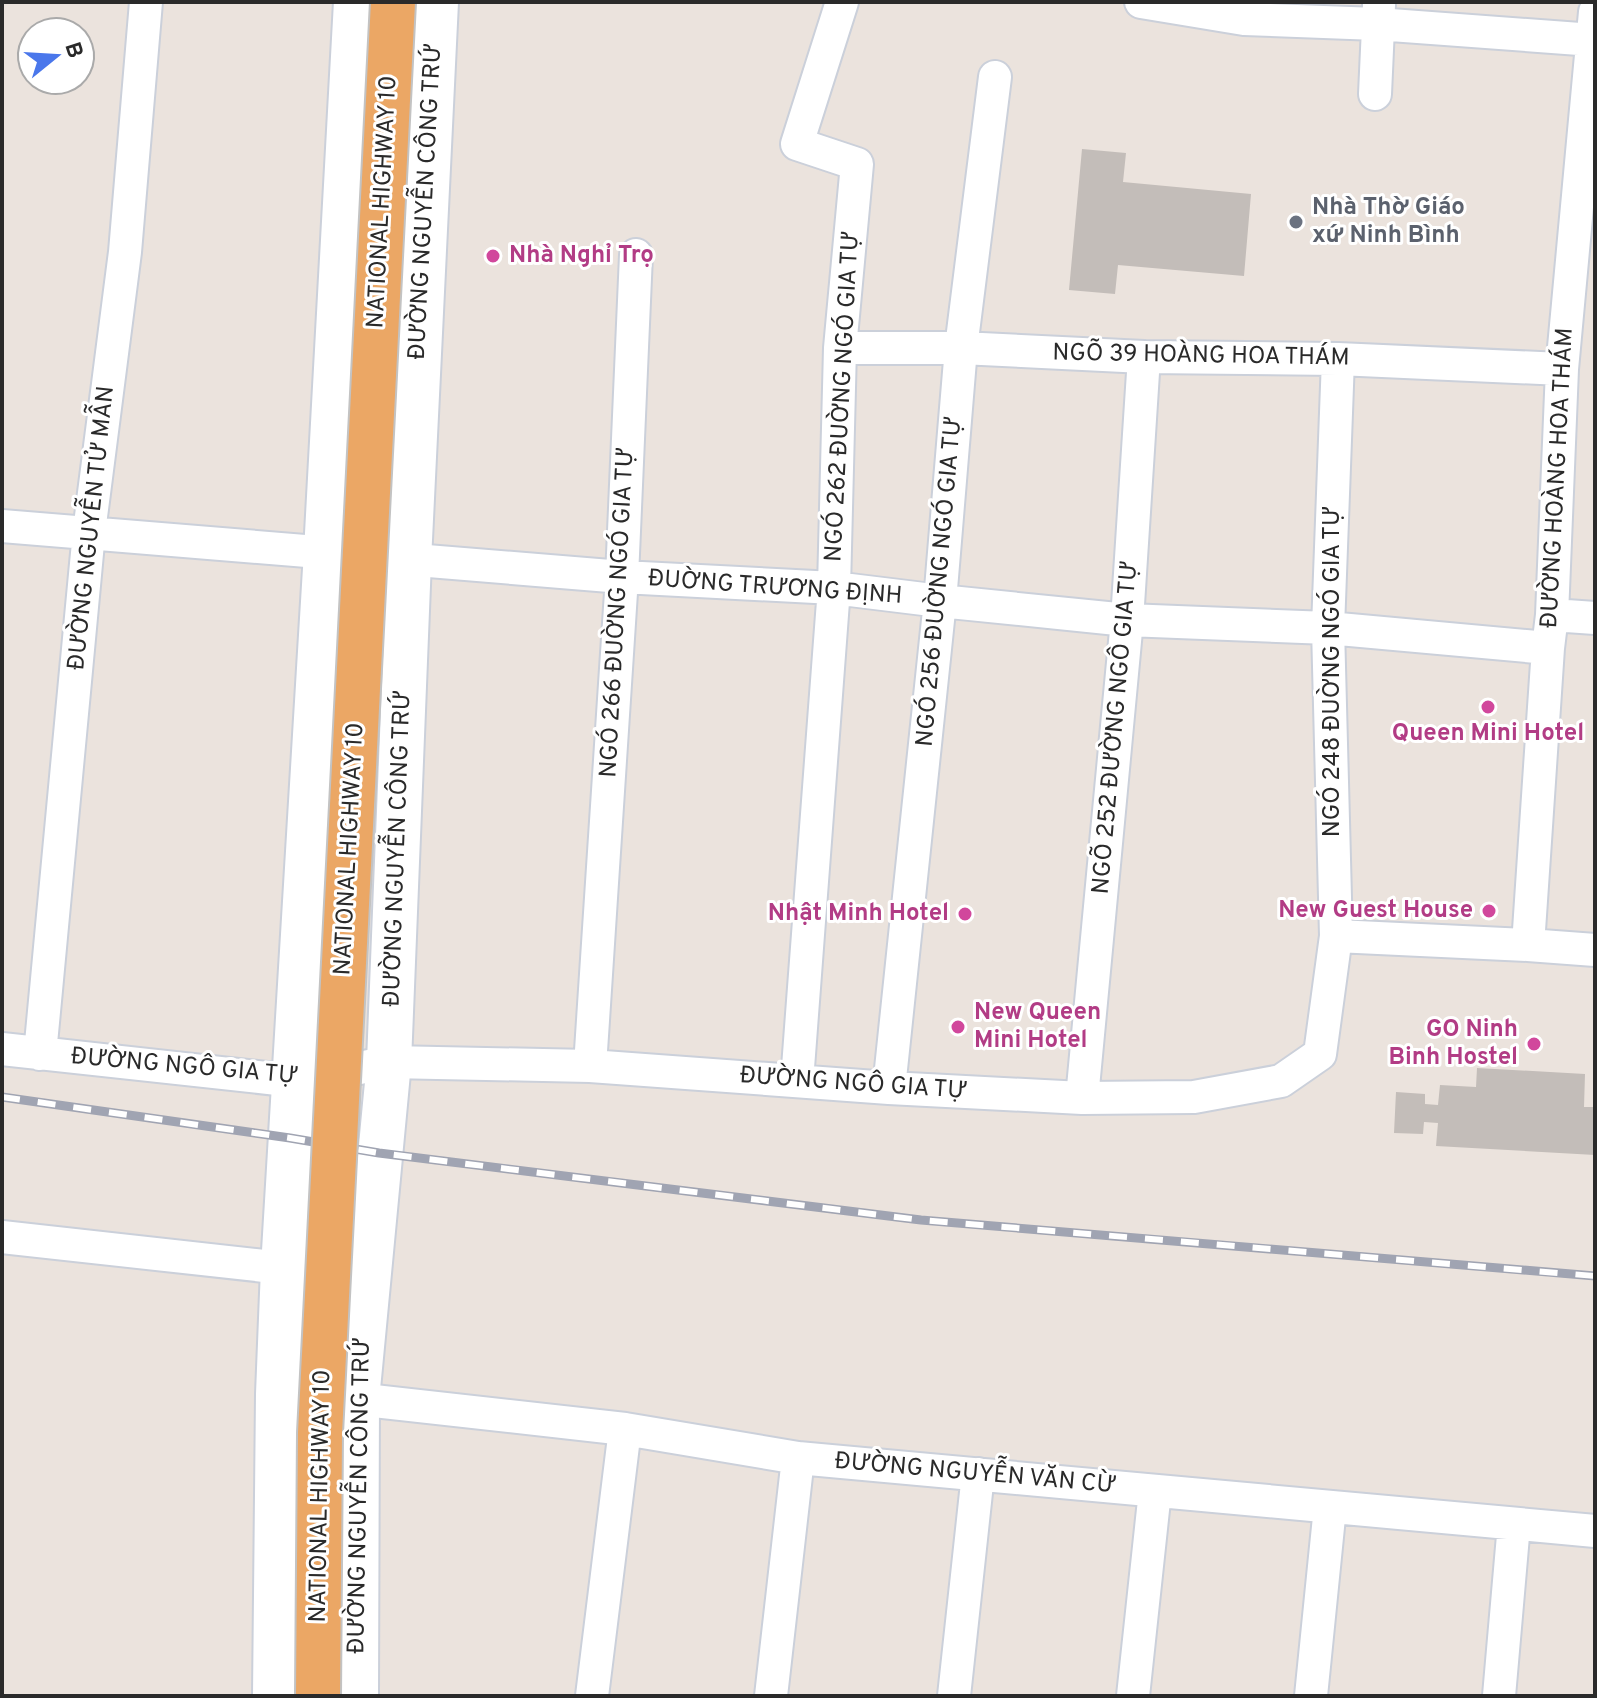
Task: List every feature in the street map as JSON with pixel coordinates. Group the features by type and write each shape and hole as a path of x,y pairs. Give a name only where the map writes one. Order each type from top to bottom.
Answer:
{"highway":[{"name":"NATIONAL HIGHWAY 10","path":"318,1696 320,1433 393,2"}],"main road":[{"path":"275,1696 278,1394 283,1268 356,2"},
{"name":"ĐƯỜNG NGUYỄN CÔNG TRỨ","path":"356,1696 357,1399 389,1062 436,2"}],"street":[{"name":"ĐƯỜNG NGUYỄN TỬ MẪN","path":"40,1054 89,532 125,252 146,2"},
{"name":"NGÓ 262 ĐUỜNG NGÓ GIA TỰ","path":"797,1081 834,588 840,348 857,164 797,144 842,2"},
{"path":"1141,2 1244,19 1290,11 1594,26"},
{"path":"1375,94 1378,13"},
{"name":"ĐƯỜNG HOÀNG HOA THÁM","path":"1528,945 1552,615 1562,369 1584,264 1594,26"},
{"name":"NGÓ 256 ĐUỜNG NGÓ GIA TỰ","path":"889,1088 940,601 961,348 995,77"},
{"name":"NGÓ 266 ĐUỜNG NGÓ GIA TỰ","path":"590,1066 622,577 636,255"},
{"name":"NGÕ 39 HOÀNG HOA THÁM","path":"840,348 961,348 1144,357 1338,359 1562,369"},
{"name":"NGÕ 252 ĐƯỜNG NGÔ GIA TỰ","path":"1082,1098 1127,620 1144,357"},
{"name":"NGÓ 248 ĐUỜNG NGÓ GIA TỰ","path":"1336,936 1328,628 1338,359"},
{"name":"ĐUỜNG TRƯƠNG ĐỊNH","path":"2,526 622,577 834,588 1127,620 1328,628 1548,648"},
{"path":"1552,615 1595,618"},
{"path":"1336,936 1595,950"},
{"name":"ĐƯỜNG NGÔ GIA TỰ","path":"2,1049 295,1081 389,1062 590,1066 889,1088 1082,1098 1194,1097 1281,1081 1320,1054 1336,936"},
{"path":"2,1237 283,1268"},
{"name":"ĐƯỜNG NGUYỄN VĂN CỪ","path":"278,1394 357,1399 625,1429 798,1458 1595,1531"},
{"path":"592,1696 625,1429"},
{"path":"771,1696 798,1458"},
{"path":"954,1696 978,1474"},
{"path":"1133,1696 1155,1491"},
{"path":"1311,1696 1330,1507"},
{"path":"1499,1696 1514,1524"}],"building":[{"path":"1082,149 1126,153 1123,182 1251,194 1244,276 1118,265 1115,294 1069,290"},
{"path":"1477,1068 1585,1074 1584,1107 1595,1107 1595,1155 1436,1146 1438,1123 1424,1122 1423,1134 1394,1133 1396,1092 1425,1094 1425,1104 1438,1105 1440,1085 1476,1087"}],"railway":[{"path":"2,1097 379,1153 921,1220 1595,1276"}],"place":[{"name":"Nhà Thờ Giáo xứ Ninh Bình","path":"1296,222"},
{"name":"Nhà Nghỉ Trọ","path":"493,256"},
{"name":"Queen Mini Hotel","path":"1488,707"},
{"name":"New Guest House","path":"1489,911"},
{"name":"Nhật Minh Hotel","path":"965,914"},
{"name":"New Queen Mini Hotel","path":"958,1027"},
{"name":"GO Ninh Binh Hostel","path":"1534,1044"}]}
